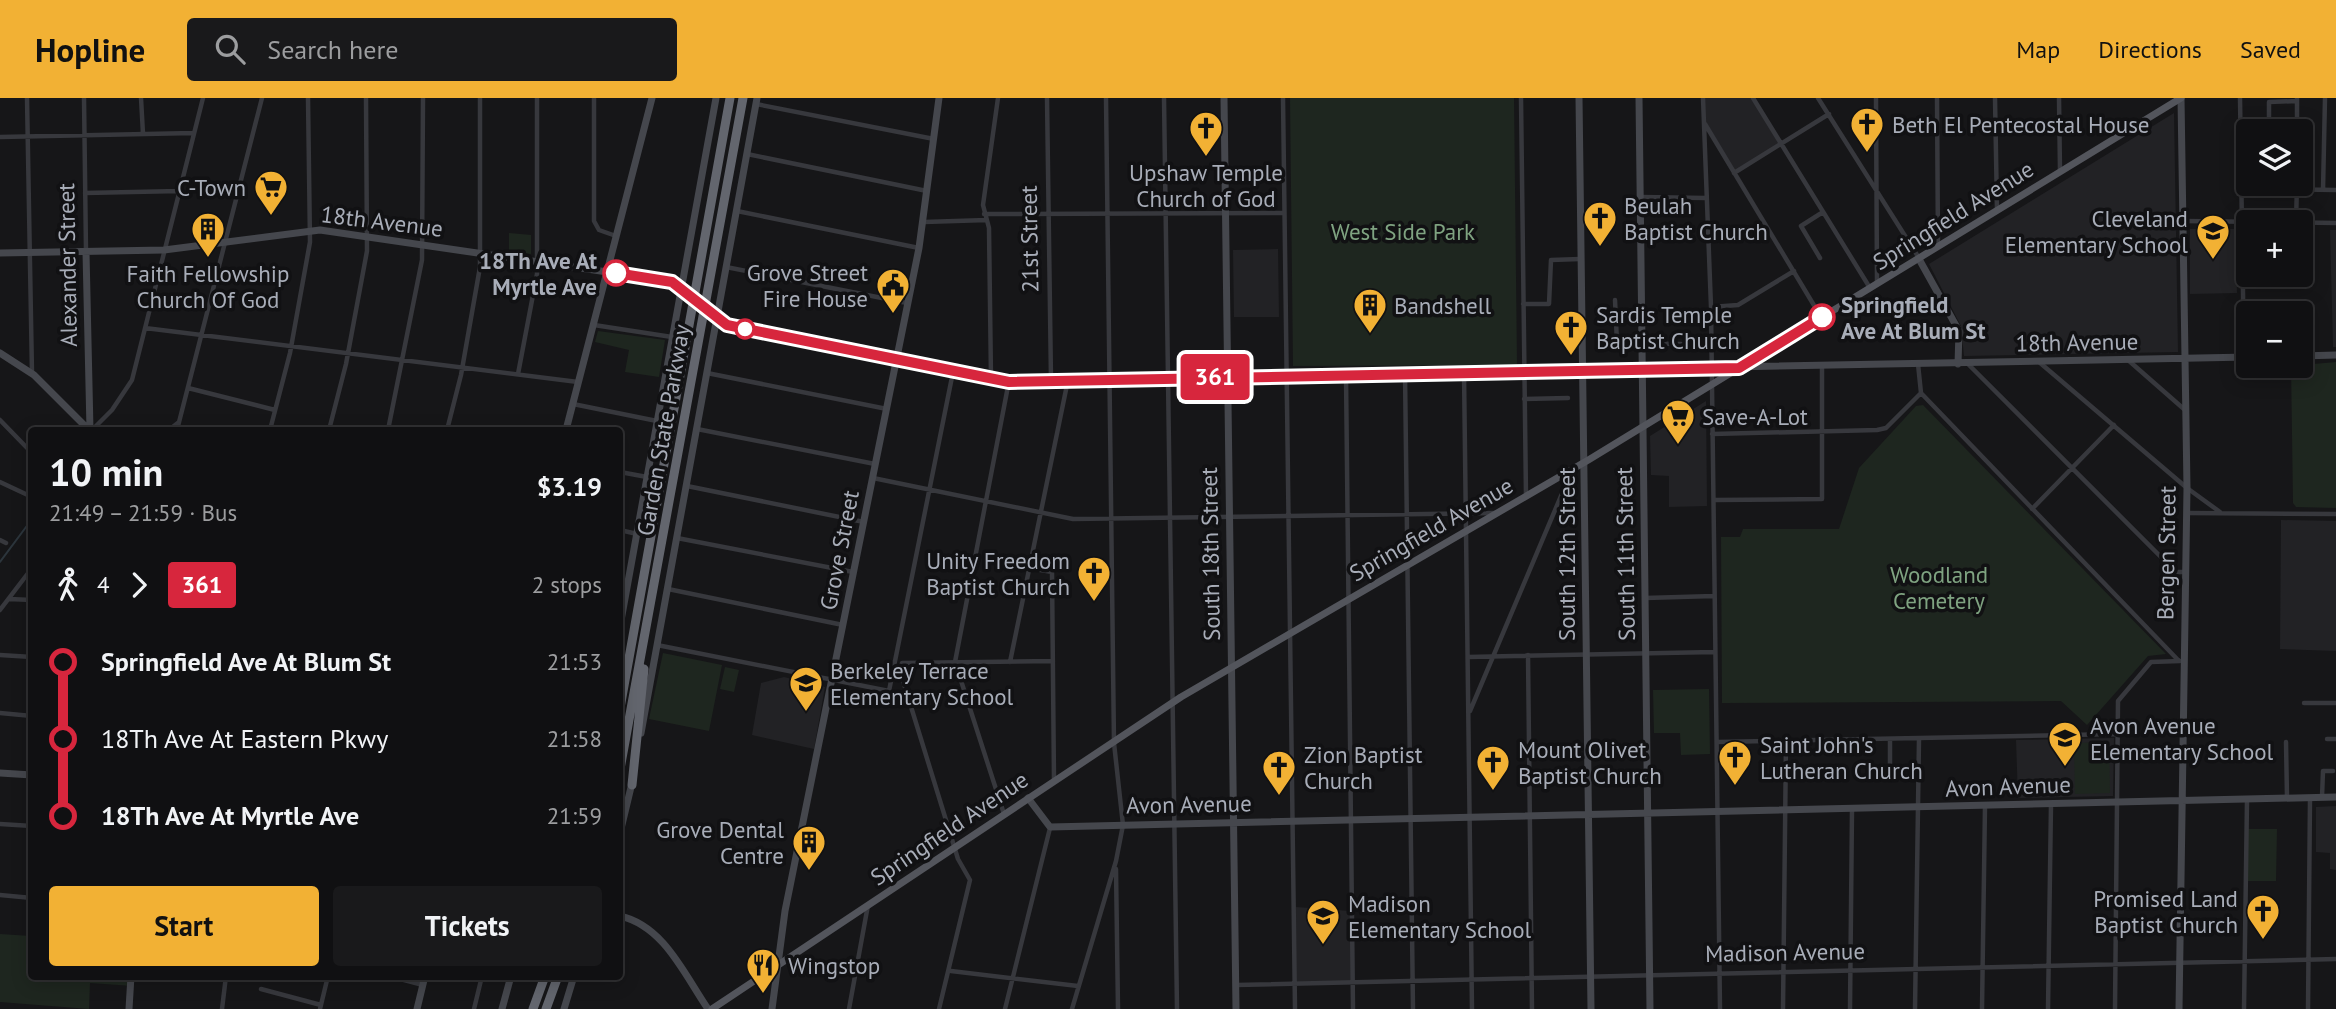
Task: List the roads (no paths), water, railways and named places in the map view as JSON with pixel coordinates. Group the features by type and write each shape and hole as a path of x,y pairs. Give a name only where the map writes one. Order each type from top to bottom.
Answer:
{"highway":[{"path":"715,185 724,98"},
{"name":"Garden State Parkway","path":"623,691 730,98"},
{"name":"Garden State Parkway","path":"623,753 745,98"},
{"path":"632,785 652,598"},
{"path":"623,663 635,624"},
{"path":"533,1009 544,980"},
{"path":"546,1009 557,980"}],"main road":[{"path":"567,427 652,98"},
{"path":"623,610 716,98"},
{"name":"Grove Street","path":"772,1009 785,911 924,222 939,98"},
{"name":"South 18th Street","path":"1224,98 1236,1009"},
{"name":"South 12th Street","path":"1579,98 1591,1009"},
{"name":"South 11th Street","path":"1639,98 1650,1009"},
{"name":"Springfield Avenue","path":"710,1009 1172,703 1643,428 2181,98"},
{"name":"Bergen Street","path":"2179,1009 2186,513 2181,98"},
{"path":"623,821 632,785 715,317 757,101"},
{"name":"18th Avenue","path":"0,253 164,250 310,231 366,237 668,281 727,325 1009,382 1167,377 1958,365 2236,357"},
{"name":"Alexander Street","path":"86,252 90,427"},
{"path":"1919,259 1959,331 1958,365"},
{"path":"0,353 32,373 87,427"},
{"path":"2313,356 2336,355"},
{"path":"0,773 28,775"},
{"name":"Avon Avenue","path":"1050,827 2336,797"},
{"path":"1028,798 1050,827"},
{"path":"623,917 638,921 656,934 710,1009"},
{"path":"129,1009 131,980"},
{"path":"502,1009 509,980"},
{"path":"564,1009 573,980"},
{"path":"416,1009 424,981"}],"street":[{"path":"27,98 32,373"},
{"name":"Alexander Street","path":"84,98 86,252"},
{"path":"141,98 143,134"},
{"path":"93,427 127,390 203,98"},
{"path":"178,427 262,98"},
{"path":"271,427 291,346 310,231 308,98"},
{"path":"330,427 348,353 367,251 366,98"},
{"path":"389,427 404,360 423,245 423,98"},
{"path":"448,427 462,368 480,253 480,98"},
{"path":"518,374 537,262 537,98"},
{"path":"594,98 594,221 599,230 616,236"},
{"path":"990,378 986,217 998,98"},
{"name":"21st Street","path":"1046,98 1051,380"},
{"path":"1072,1009 1116,861 1123,825 1114,741 1106,98"},
{"path":"1164,98 1177,1009"},
{"path":"1283,98 1295,1009"},
{"path":"1521,98 1526,496"},
{"path":"1703,98 1711,307 1720,1009"},
{"path":"1753,98 1823,212 1874,286"},
{"path":"1818,98 1919,259"},
{"path":"1874,286 1876,98"},
{"path":"1937,98 1938,247"},
{"path":"1994,98 1997,210"},
{"path":"2059,98 2060,171"},
{"path":"2240,98 2241,210"},
{"path":"2323,190 2325,98"},
{"path":"2269,119 2269,102 2297,100 2297,119"},
{"path":"757,101 934,139"},
{"path":"1734,173 1829,114"},
{"path":"1704,122 1822,317"},
{"path":"0,137 194,134"},
{"path":"747,155 928,191"},
{"path":"2313,189 2336,190"},
{"path":"85,193 180,191"},
{"path":"1640,197 1706,198"},
{"path":"737,211 919,248"},
{"path":"924,222 1048,211 1285,213"},
{"path":"1820,258 1801,226 1823,212"},
{"path":"2183,221 2236,221"},
{"path":"2313,222 2336,223"},
{"path":"1523,304 1549,304 1551,260 1581,259"},
{"path":"726,267 908,303"},
{"path":"1711,307 1738,305 1794,271"},
{"path":"1615,300 1615,341 1681,344"},
{"path":"593,325 672,337"},
{"path":"145,328 578,382"},
{"path":"2127,360 2185,410"},
{"path":"2039,362 2186,488 2220,512"},
{"path":"1918,364 1921,393 2182,661"},
{"path":"1968,364 2176,572 2185,572"},
{"path":"1714,500 1822,499 1822,366"},
{"path":"657,645 889,691 953,372"},
{"path":"1464,372 1472,1009"},
{"path":"707,373 887,409"},
{"path":"1405,373 1413,1009"},
{"path":"1346,374 1353,1009"},
{"path":"1010,662 1068,380"},
{"path":"1004,814 955,662 1009,382"},
{"path":"188,388 275,410"},
{"path":"1712,434 1886,428 1921,393"},
{"path":"1524,399 1568,398"},
{"path":"573,404 657,421"},
{"path":"0,420 28,449"},
{"path":"173,427 179,422"},
{"path":"2032,509 2114,425"},
{"path":"697,429 876,464"},
{"path":"1469,715 1572,470"},
{"path":"623,473 647,477"},
{"path":"873,478 1073,519 1496,513"},
{"path":"0,482 28,495"},
{"path":"687,486 864,522"},
{"path":"2186,513 2336,514"},
{"path":"623,531 637,534"},
{"path":"677,538 854,573"},
{"path":"0,540 6,543"},
{"path":"1029,568 1052,572 1054,781"},
{"path":"0,610 28,573"},
{"path":"668,589 844,625"},
{"path":"1645,598 1714,596"},
{"path":"8,598 28,600"},
{"path":"1468,657 1715,652"},
{"path":"0,655 28,657"},
{"path":"1528,655 1532,1009"},
{"path":"939,1009 951,971 970,880 954,848 900,671 902,663 1053,661"},
{"path":"2115,1009 2118,701 2151,662 2182,661"},
{"path":"2304,703 2336,703"},
{"path":"0,713 28,716"},
{"path":"1717,742 2118,734"},
{"path":"1890,739 1890,768"},
{"path":"1915,1009 1919,739"},
{"path":"2328,739 2336,739"},
{"path":"1783,1009 1786,742"},
{"path":"2286,742 2287,798"},
{"path":"2322,797 2323,771 2333,771"},
{"path":"2308,1009 2310,797"},
{"path":"2244,1009 2246,799"},
{"path":"2048,1009 2051,803"},
{"path":"1982,1009 1985,806"},
{"path":"1850,1009 1852,809"},
{"path":"0,824 28,827"},
{"path":"1006,1009 1050,827"},
{"path":"1116,861 1118,1009"},
{"path":"0,895 28,898"},
{"path":"849,1009 868,904"},
{"name":"Madison Avenue","path":"1236,985 2336,959"},
{"path":"951,971 1078,986"},
{"path":"222,1009 226,980"},
{"path":"261,989 320,1007 327,980"},
{"path":"474,1009 481,980"}],"waterway":[{"path":"0,562 28,524"}],"place":[{"name":"Beth El Pentecostal House","path":"1867,154"},
{"name":"Upshaw Temple Church of God","path":"1206,158"},
{"name":"C-Town","path":"271,217"},
{"name":"Beulah Baptist Church","path":"1600,248"},
{"name":"Faith Fellowship Church Of God","path":"208,259"},
{"name":"Cleveland Elementary School","path":"2213,261"},
{"name":"18Th Ave At Myrtle Ave","path":"616,273"},
{"name":"Grove Street Fire House","path":"893,315"},
{"name":"Springfield Ave At Blum St","path":"1822,317"},
{"name":"Bandshell","path":"1370,335"},
{"name":"Sardis Temple Baptist Church","path":"1571,357"},
{"name":"Save-A-Lot","path":"1678,446"},
{"name":"Unity Freedom Baptist Church","path":"1094,603"},
{"name":"Berkeley Terrace Elementary School","path":"806,713"},
{"name":"Avon Avenue Elementary School","path":"2065,768"},
{"name":"Saint John's Lutheran Church","path":"1735,787"},
{"name":"Mount Olivet Baptist Church","path":"1493,792"},
{"name":"Zion Baptist Church","path":"1279,797"},
{"name":"Grove Dental Centre","path":"809,872"},
{"name":"Promised Land Baptist Church","path":"2263,941"},
{"name":"Madison Elementary School","path":"1323,946"},
{"name":"Wingstop","path":"763,995"}],"park label":[{"name":"West Side Park","path":"1403,231"},
{"name":"Woodland Cemetery","path":"1939,587"}]}
